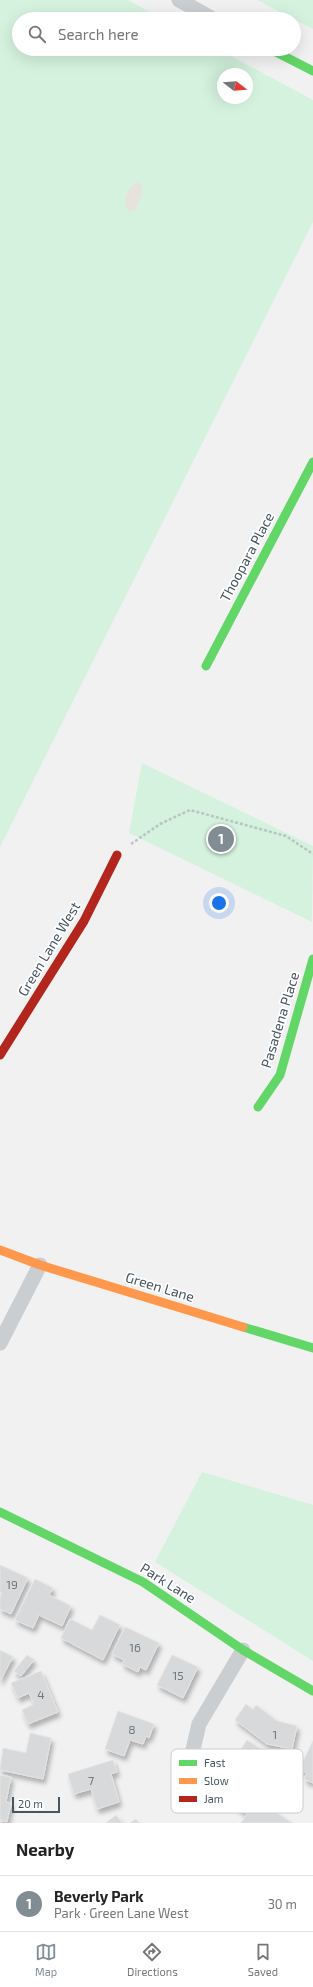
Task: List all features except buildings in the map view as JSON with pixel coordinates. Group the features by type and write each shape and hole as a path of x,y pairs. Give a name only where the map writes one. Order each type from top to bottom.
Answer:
{"street":[{"path":"180,0 201,12"},
{"path":"284,56 313,71"},
{"name":"Thoopara Place","path":"206,666 313,462"},
{"name":"Green Lane West","path":"0,1055 84,921 116,855"},
{"name":"Pasadena Place","path":"258,1107 280,1075 313,959"},
{"name":"Green Lane","path":"0,1250 40,1265 313,1348"},
{"path":"0,1343 40,1265"},
{"name":"Park Lane","path":"0,1512 143,1582 243,1650 313,1691"},
{"path":"193,1749 199,1724 243,1650"}],"path":[{"path":"116,855 160,824 190,810 286,836 313,854"}],"green space":[{"path":"0,0 128,0 150,12 12,12 12,56 231,56 313,100 313,222 0,847"},
{"path":"257,0 313,0 313,29 301,23 301,12 280,12"},
{"path":"142,763 313,846 312,922 129,833"},
{"path":"202,1472 313,1505 313,1661 155,1562"}],"sand":[{"path":"136,183 140,183 142,186 142,193 136,209 130,212 125,205 126,196"}],"traffic: fast":[{"path":"284,56 313,71"},
{"path":"206,666 313,462"},
{"path":"258,1107 280,1075 313,959"},
{"path":"243,1327 313,1348"},
{"path":"0,1512 143,1582 243,1650 313,1691"}],"traffic: slow":[{"path":"0,1250 40,1265 243,1327"}],"traffic: jam":[{"path":"0,1055 84,921 117,855"}],"place":[{"name":"Beverly Park","path":"221,839"}]}
